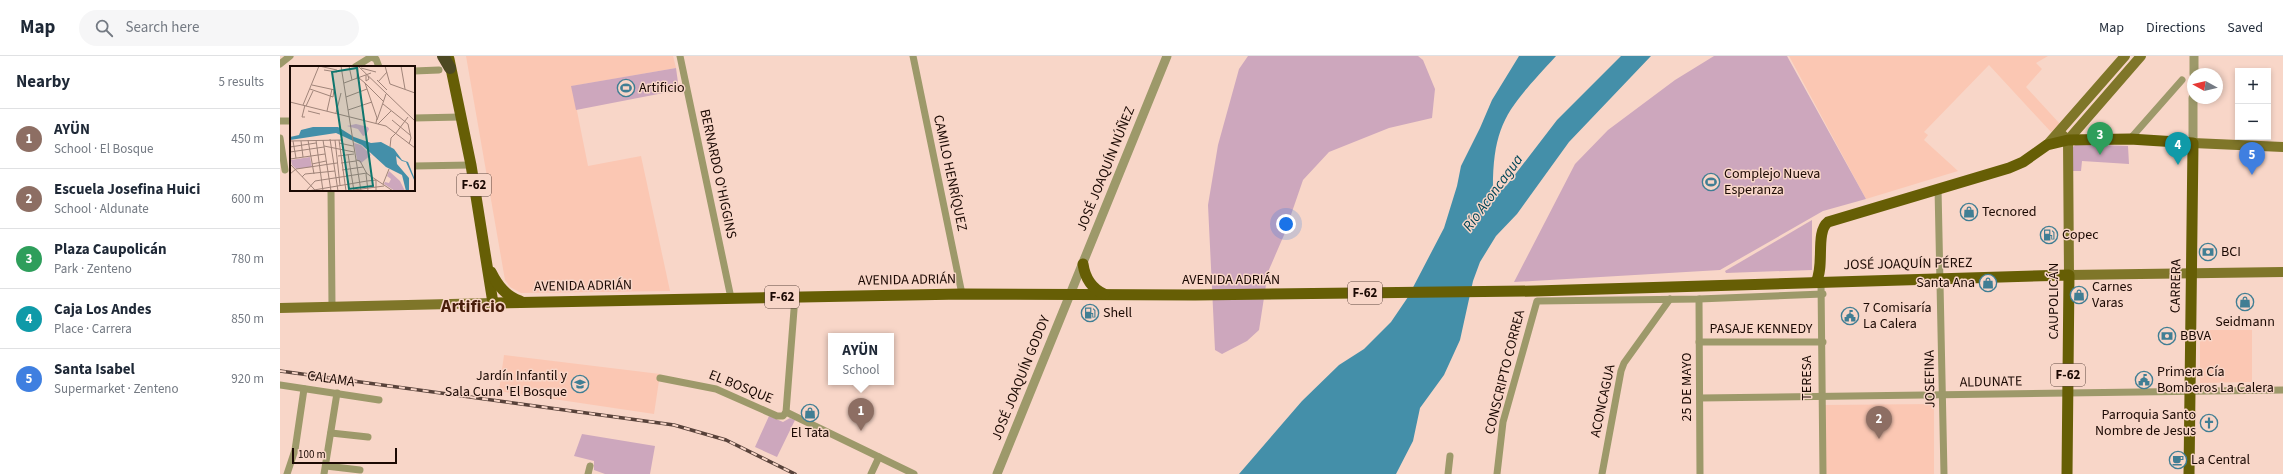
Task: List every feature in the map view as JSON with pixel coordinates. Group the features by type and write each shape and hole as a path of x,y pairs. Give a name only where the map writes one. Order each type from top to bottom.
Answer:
{"highway":[{"path":"443,56 446,65"}],"main road":[{"path":"1938,188 2009,168 2023,162 2047,145 2125,56"},
{"path":"2068,140 2141,56"},
{"name":"F-62","path":"446,65 461,117 471,165 494,303"},
{"path":"2059,132 2068,140"},
{"path":"2047,145 2068,140 2130,139 2283,147"},
{"name":"CAUPOLICÁN","path":"2067,474 2069,275 2068,140"},
{"name":"CARRERA","path":"2189,474 2193,143"},
{"name":"TERESA","path":"1819,278 1822,231 1824,225 1938,188"},
{"path":"486,260 500,288 515,299 527,302"},
{"path":"1083,264 1088,281 1095,289 1105,294"},
{"name":"JOSÉ JOAQUÍN PÉREZ","path":"1536,296 1697,287 1819,278 1843,281 2069,275 2283,272"},
{"name":"AVENIDA ADRIÁN","path":"280,308 962,294 1071,293 1195,296 1536,296"}],"street":[{"path":"280,64 290,56"},
{"name":"BERNARDO O'HIGGINS","path":"680,56 731,298"},
{"name":"CAMILO HENRÍQUEZ","path":"913,56 962,294"},
{"name":"JOSÉ JOAQUÍN NÚÑEZ","path":"1071,293 1167,56"},
{"path":"2194,56 2194,68"},
{"path":"356,66 363,61 374,58 378,66"},
{"path":"415,71 446,65"},
{"path":"2130,139 2182,80"},
{"name":"CARRERA","path":"2193,143 2194,104"},
{"path":"415,118 461,117"},
{"path":"280,138 285,170"},
{"path":"415,166 471,165"},
{"name":"JOSEFINA","path":"1938,188 1944,474"},
{"path":"331,191 332,306"},
{"name":"TERESA","path":"1819,278 1823,294 1823,474"},
{"name":"JOSÉ JOAQUÍN GODOY","path":"997,474 1071,293"},
{"path":"1536,296 1699,299 1823,294"},
{"name":"CONSCRIPTO CORREA","path":"1497,474 1503,422 1536,296"},
{"name":"EL BOSQUE","path":"660,378 716,389 779,417 783,416 786,412 795,297"},
{"name":"ACONCAGUA","path":"1602,474 1621,371 1624,363 1670,299"},
{"name":"25 DE MAYO","path":"1699,299 1700,474"},
{"name":"PASAJE KENNEDY","path":"1699,342 1823,342"},
{"name":"CALAMA","path":"280,385 379,400"},
{"path":"287,474 292,460 304,389"},
{"name":"ALDUNATE","path":"1700,398 1822,398 2283,390"},
{"path":"324,474 332,433 337,393"},
{"name":"EL BOSQUE","path":"786,412 914,474"},
{"path":"332,433 368,437"},
{"path":"1448,474 1450,456"},
{"path":"871,474 879,457"},
{"path":"326,466 360,470"},
{"path":"588,474 590,466"}],"shaded area":[{"path":"466,56 673,56 676,68 572,86 588,166 641,156 670,291 521,293 510,287 505,280"},
{"path":"1248,56 1418,56 1423,60 1435,89 1432,118 1389,128 1329,152 1303,180 1284,235 1268,272 1259,330 1247,341 1222,354 1215,350 1208,205 1218,145 1239,69"},
{"name":"Complejo Nueva Esperanza","path":"1714,56 1787,56 1866,199 1823,211 1720,270 1514,282 1575,164 1608,130 1675,80"},
{"path":"1789,56 2048,56 2036,63 2042,69 2026,87 2060,124 2051,132 1989,65 1924,132 1928,135 1924,140 1958,171 1866,199"},
{"name":"Artificio","path":"676,68 679,90 576,110 571,86"},
{"path":"2077,144 2128,146 2129,164 2082,161 2081,171 2071,171 2071,148"},
{"path":"1812,220 1812,270 1726,273 1725,271"},
{"path":"2200,330 2252,330 2252,382 2200,383"},
{"name":"Jardín Infantil y Sala Cuna 'El Bosque","path":"504,355 660,374 654,414 499,391"},
{"path":"1934,404 1934,474 1825,474 1825,405"},
{"path":"769,416 783,422 790,418 795,420 777,457 755,447"},
{"path":"582,434 655,446 650,474 605,474 594,470 594,461 574,456"}],"water":[{"name":"Río Aconcagua","path":"1519,56 1556,56 1526,89 1506,117 1500,132 1496,149 1493,169 1493,194 1497,194 1507,185 1557,120 1621,56 1651,56 1569,142 1517,214 1496,236 1480,262 1473,281 1460,340 1444,375 1420,408 1413,441 1396,474 1239,474 1302,401 1339,365 1364,349 1391,322 1408,297 1444,228 1457,186 1461,166 1492,100"}],"railway":[{"path":"280,371 674,425 726,440 795,474"}],"place":[{"name":"Artificio","path":"626,88"},
{"name":"Plaza Caupolicán","path":"2100,155"},
{"name":"Caja Los Andes","path":"2178,165"},
{"name":"Santa Isabel","path":"2252,175"},
{"name":"Complejo Nueva Esperanza","path":"1711,182"},
{"name":"Tecnored","path":"1969,212"},
{"name":"Copec","path":"2049,235"},
{"name":"BCI","path":"2208,252"},
{"name":"Santa Ana","path":"1988,283"},
{"name":"Carnes Varas","path":"2079,295"},
{"name":"Seidmann","path":"2245,302"},
{"name":"Shell","path":"1090,313"},
{"name":"7 Comisaría La Calera","path":"1850,316"},
{"name":"BBVA","path":"2167,336"},
{"name":"Primera Cía Bomberos La Calera","path":"2144,380"},
{"name":"Jardín Infantil y Sala Cuna 'El Bosque","path":"580,384"},
{"name":"El Tata","path":"810,413"},
{"name":"Parroquia Santo Nombre de Jesus","path":"2209,423"},
{"name":"AYÜN","path":"861,431"},
{"name":"Escuela Josefina Huici","path":"1879,439"},
{"name":"La Central","path":"2178,460"}],"district":[{"name":"Artificio","path":"473,306"}]}
